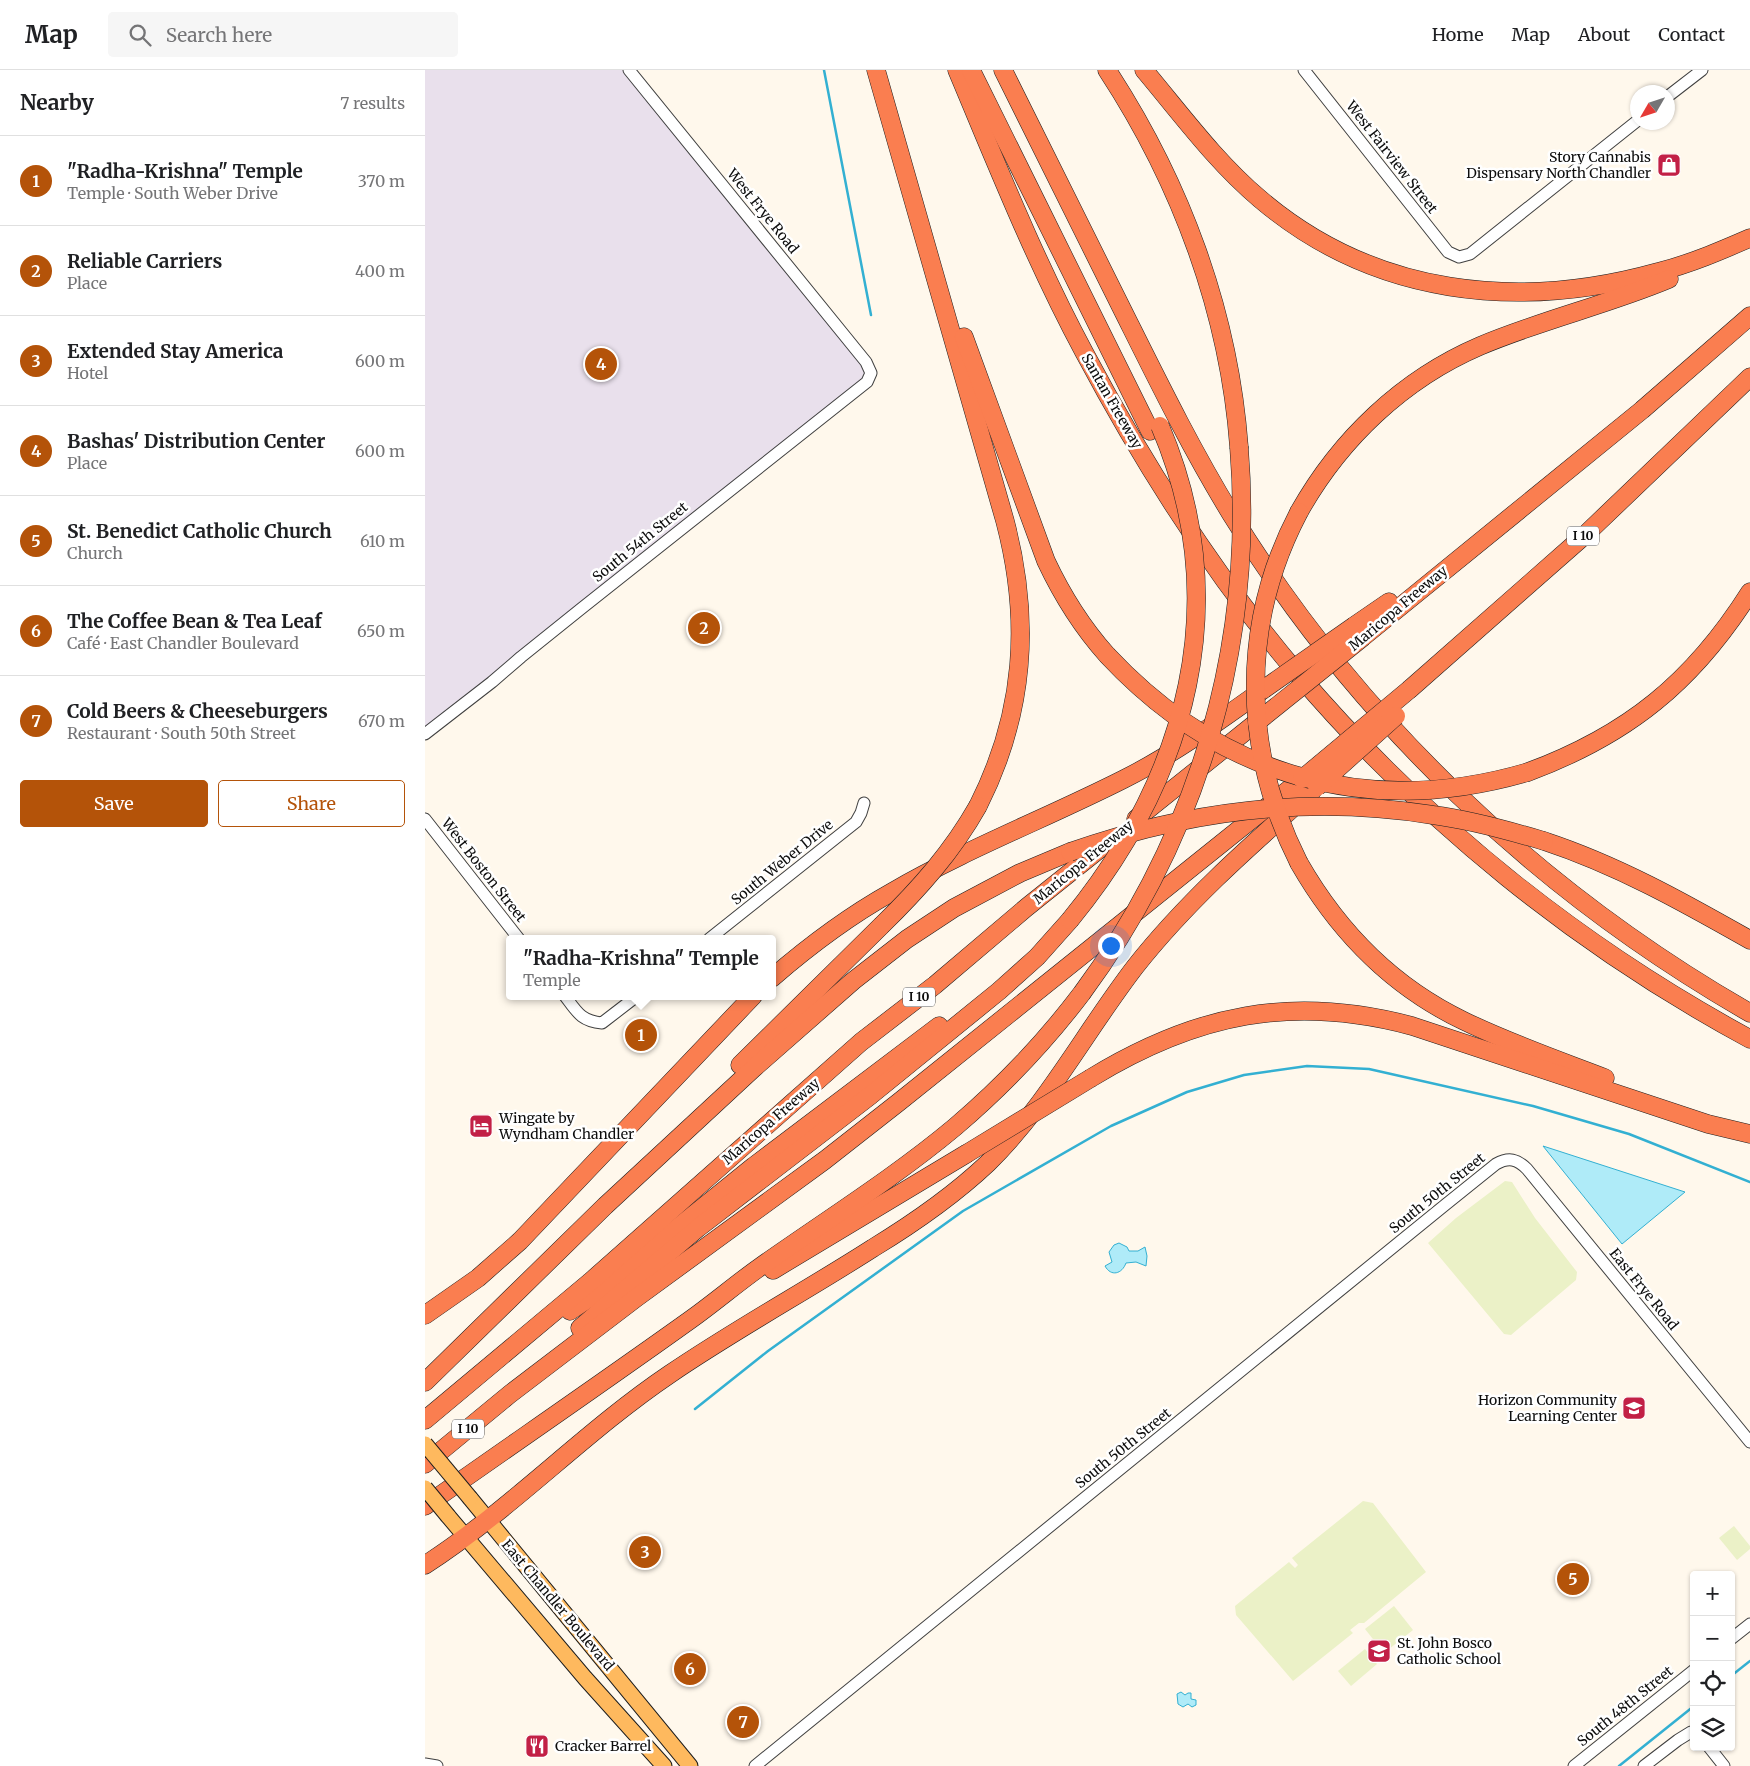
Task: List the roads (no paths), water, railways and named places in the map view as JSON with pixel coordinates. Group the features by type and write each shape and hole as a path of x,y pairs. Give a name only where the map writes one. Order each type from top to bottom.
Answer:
{"highway":[{"path":"605,1206 645,1159 881,926 943,859 978,806 1000,756 1014,705 1021,658 1020,596 1009,535 876,70"},
{"name":"Santan Freeway","path":"957,70 1016,211 1051,288 1083,351 1129,432 1177,510 1231,588 1278,649 1321,700 1369,752 1462,840 1522,890 1636,972 1750,1040"},
{"path":"511,1349 599,1292 754,1166 981,993 1025,955 1062,914 1105,856 1140,792 1163,737 1181,669 1186,619 1184,556 1173,496 1160,455 1155,429 971,70"},
{"path":"510,1394 597,1312 658,1261 758,1180 839,1120 999,991 1037,957 1071,920 1101,881 1129,838 1171,745 1181,712 1193,657 1197,616 1196,574 1190,522 1177,474 982,70"},
{"path":"1003,70 1199,459 1231,514 1306,623 1360,691 1445,782 1491,826 1587,906 1704,986 1750,1012"},
{"path":"425,1506 691,1319 757,1268 896,1171 955,1127 1023,1062 1082,993 1124,931 1155,877 1189,800 1209,740 1225,677 1237,602 1242,522 1239,447 1229,365 1212,295 1195,244 1178,200 1155,150 1128,102 1107,70"},
{"path":"1144,70 1221,162 1273,210 1303,231 1335,249 1368,264 1403,276 1441,286 1485,292 1518,293 1572,290 1616,283 1659,272 1694,261 1750,239"},
{"path":"924,237 947,292 1046,561 1073,611 1107,655 1144,692 1189,727 1228,749 1290,774 1351,787 1405,791 1459,787 1528,772 1591,745 1633,720 1658,700 1706,654 1750,592"},
{"path":"1750,239 1711,261 1666,281 1492,341 1433,371 1389,402 1353,436 1319,480 1299,512 1276,564 1264,606 1257,648 1255,693 1259,740 1268,784 1281,824 1299,863 1331,912 1360,946 1396,979 1436,1006 1463,1021 1518,1045 1750,1133"},
{"path":"776,975 825,936 876,901 947,862 1139,771 1193,738 1264,689 1358,632 1473,546 1642,410 1750,316"},
{"name":"I 10","path":"425,1464 510,1394 636,1298 825,1160 1307,785 1413,693 1481,628 1593,528 1750,377"},
{"name":"Maricopa Freeway","path":"425,1420 511,1349 861,1042 935,985 1027,907 1257,722 1358,632"},
{"path":"425,1565 488,1520 577,1444 645,1391 697,1356 887,1240 940,1203 971,1178 1000,1151 1036,1109 1118,990 1166,930 1307,785"},
{"path":"425,1382 605,1206 771,1053 891,950 938,918 979,894 1020,873 1070,852 1138,831 1194,818 1257,809 1318,806 1384,809 1432,814 1485,824 1580,853 1627,874 1750,940"},
{"path":"425,1316 472,1282 520,1241 749,1000"},
{"path":"691,1319 1128,1056 1184,1032 1244,1016 1275,1012 1337,1012 1382,1019 1412,1026 1708,1124 1750,1133"}],"main road":[{"name":"East Chandler Boulevard","path":"425,1444 691,1766"},
{"name":"East Chandler Boulevard","path":"425,1488 465,1538 585,1678 664,1766"}],"street":[{"name":"West Frye Road","path":"629,70 867,362 871,373"},
{"name":"West Fairview Street","path":"1305,70 1448,252 1459,257 1471,254 1630,127"},
{"path":"1675,91 1702,70"},
{"name":"South 54th Street","path":"425,734 492,682 589,601 867,382 871,373"},
{"name":"South Weber Drive","path":"714,935 856,822 861,814 864,802"},
{"name":"West Boston Street","path":"425,819 516,935"},
{"path":"568,1000 582,1018 591,1022 602,1023 632,1000"},
{"name":"East Frye Road","path":"1512,1159 1519,1161 1527,1169 1750,1442"},
{"name":"South 50th Street","path":"755,1766 1496,1164 1512,1159"},
{"path":"1735,1636 1750,1624"},
{"name":"South 48th Street","path":"1574,1766 1690,1673"},
{"path":"1644,1766 1678,1740 1690,1734"},
{"path":"1712,1751 1724,1766"},
{"path":"425,1764 437,1766"}],"water":[{"path":"1543,1146 1685,1192 1622,1244"},
{"path":"1119,1243 1127,1247 1129,1251 1138,1251 1145,1247 1147,1256 1146,1266 1136,1262 1126,1263 1119,1272 1110,1272 1105,1266 1112,1262 1109,1252 1114,1245"},
{"path":"1181,1692 1185,1695 1191,1693 1191,1699 1196,1700 1196,1705 1192,1707 1188,1704 1183,1707 1178,1704 1177,1694"}],"waterway":[{"path":"824,70 871,315"},
{"path":"695,1409 768,1351 963,1211 1111,1126 1187,1092 1244,1075 1307,1066 1369,1069 1533,1106 1629,1134 1750,1182"},
{"path":"1735,1673 1750,1661"},
{"path":"1619,1766 1690,1709"}],"place":[{"name":"Story Cannabis Dispensary North Chandler","path":"1669,165"},
{"name":"Bashas' Distribution Center","path":"601,364"},
{"name":"Reliable Carriers","path":"704,628"},
{"name":"\"Radha-Krishna\" Temple","path":"641,1035"},
{"name":"Wingate by Wyndham Chandler","path":"481,1126"},
{"name":"Horizon Community Learning Center","path":"1634,1408"},
{"name":"Extended Stay America","path":"645,1552"},
{"name":"St. Benedict Catholic Church","path":"1573,1579"},
{"name":"St. John Bosco Catholic School","path":"1379,1651"},
{"name":"The Coffee Bean & Tea Leaf","path":"690,1669"},
{"name":"Cold Beers & Cheeseburgers","path":"743,1722"},
{"name":"Cracker Barrel","path":"537,1746"}]}
